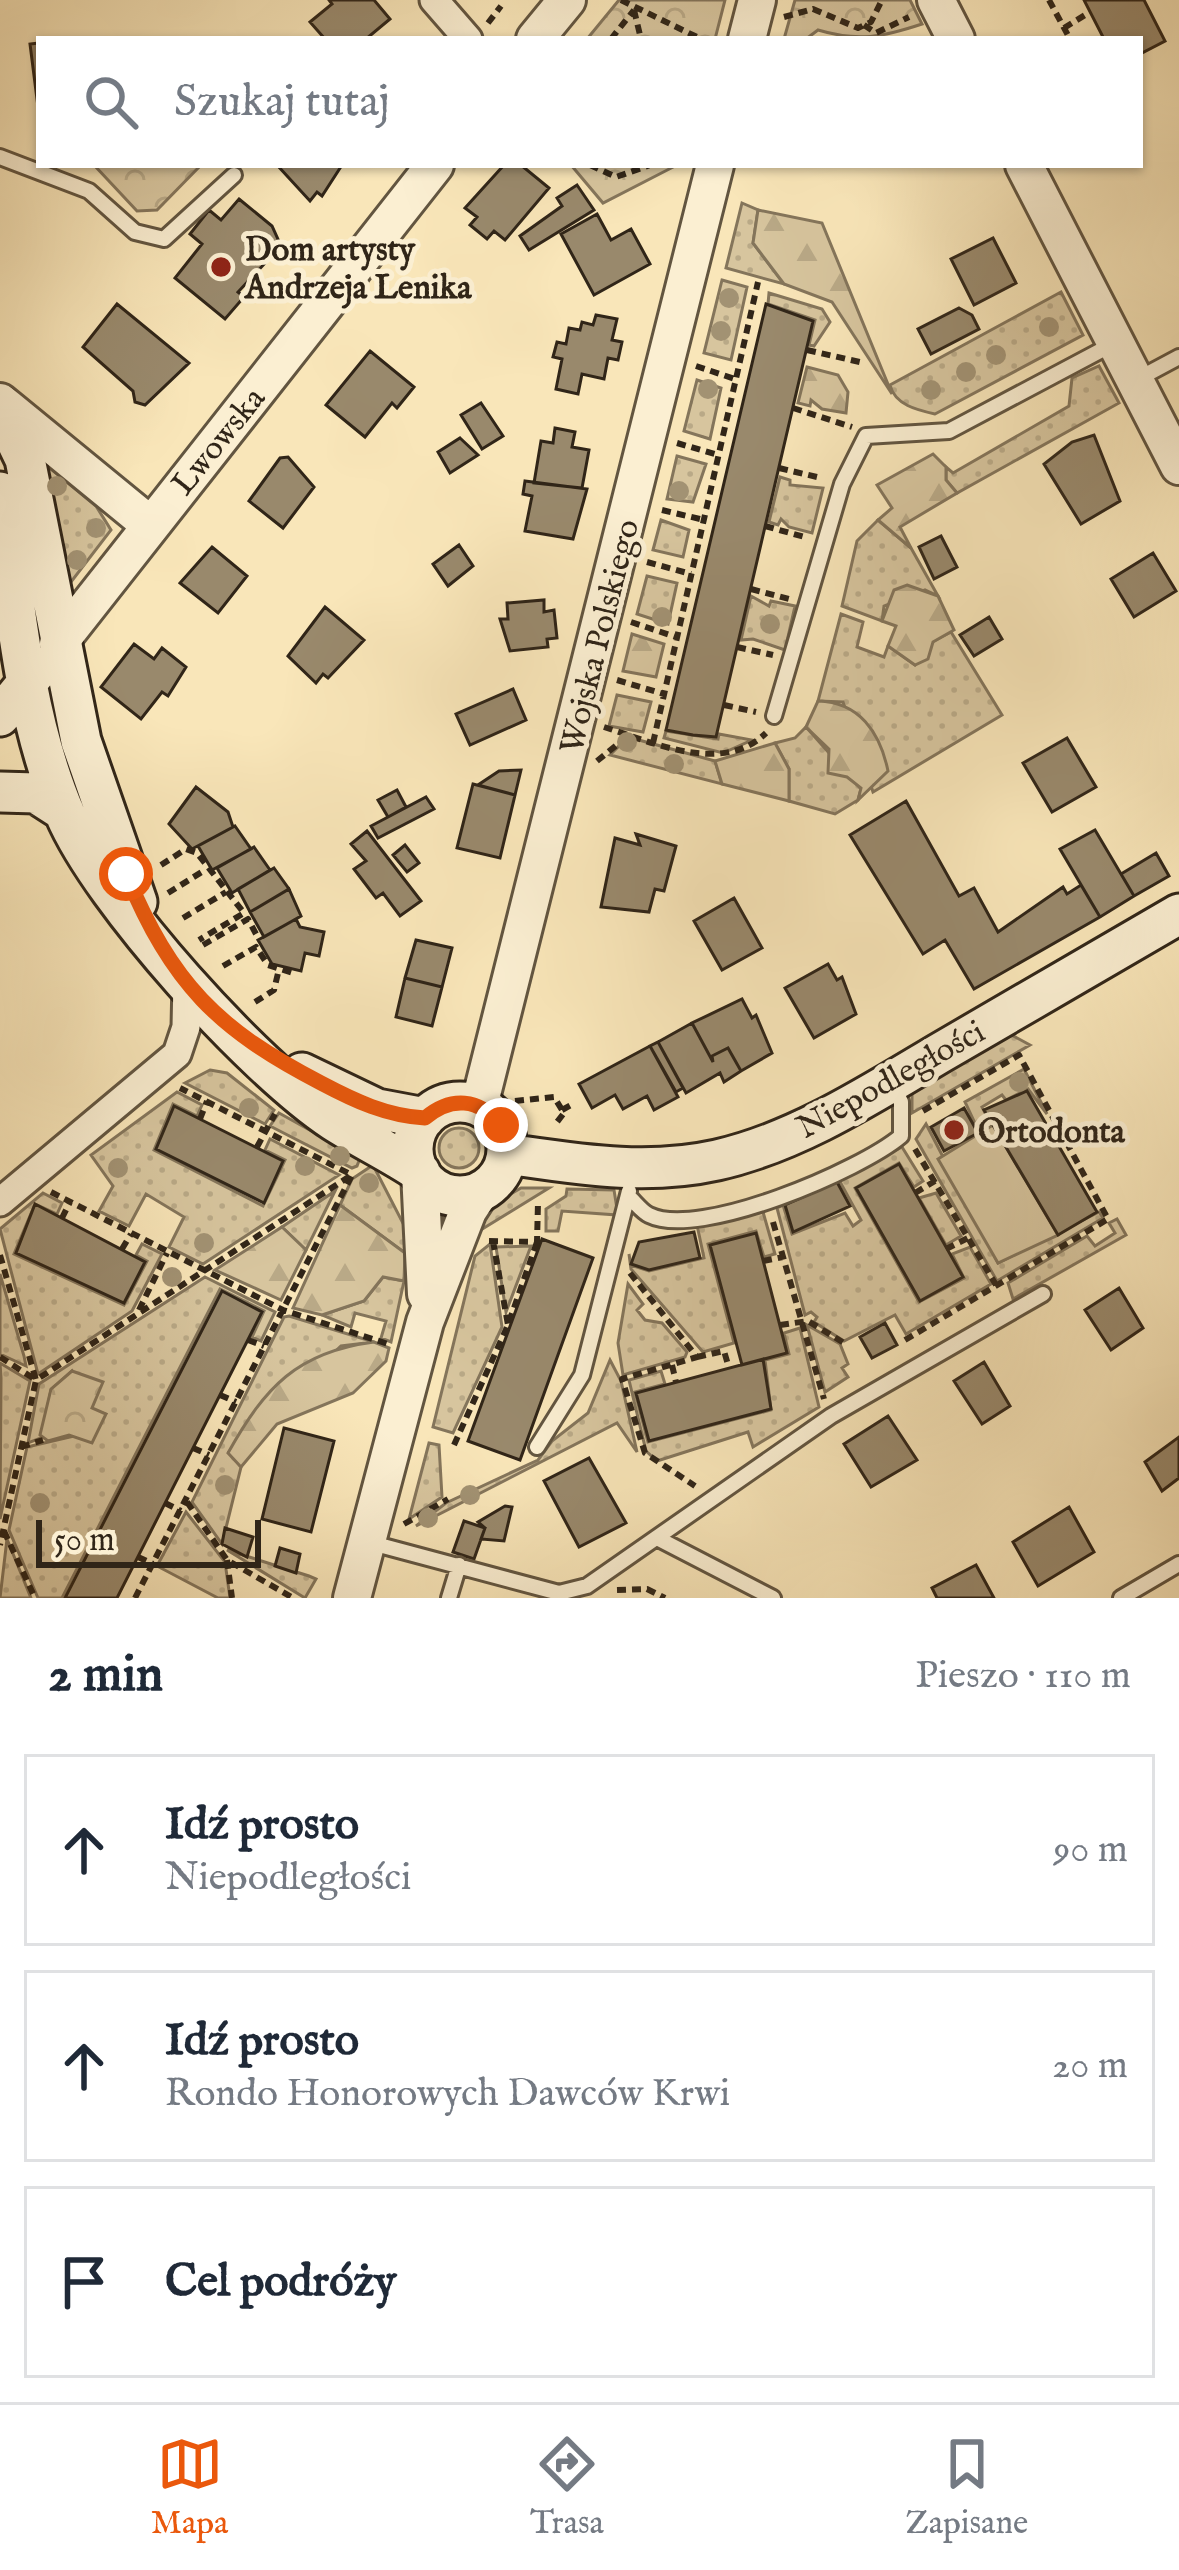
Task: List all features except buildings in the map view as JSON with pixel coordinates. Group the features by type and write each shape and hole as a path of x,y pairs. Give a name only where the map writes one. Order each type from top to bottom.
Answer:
{"main road":[{"path":"0,405 25,458 58,644 104,817 187,938 250,1046 335,1122 448,1194 481,1191 497,1178 507,1154 497,1103 451,1103 425,1118 413,1150 420,1172"},
{"path":"0,492 29,681 64,811 94,867 187,938"},
{"name":"Lwowska","path":"0,716 58,644"},
{"path":"0,793 36,793 64,811"},
{"name":"Niepodległości","path":"507,1154 592,1168 631,1182 777,1140 891,1082 1179,914"},
{"path":"250,1046 377,1109 425,1118"}],"street":[{"path":"434,0 477,32"},
{"path":"537,36 567,0"},
{"path":"929,6 954,36"},
{"path":"749,36 769,9"},
{"name":"Lwowska","path":"58,644 433,168"},
{"name":"Wojska Polskiego","path":"497,1103 715,168"},
{"path":"1026,168 1179,466"},
{"path":"0,405 149,524"},
{"path":"0,1202 163,1083 205,974"},
{"path":"420,1172 427,1239 425,1322"},
{"path":"352,1598 425,1322 481,1191"}],"lane":[{"path":"0,157 88,191 135,232 164,239 234,175"},
{"path":"773,716 794,660 842,484 866,436 949,431 1115,343"},
{"path":"1136,380 1179,357"},
{"path":"631,1182 650,1216 701,1220 767,1202 847,1168 901,1129 901,1102 891,1082"},
{"path":"537,1448 582,1375 616,1256 631,1182"},
{"path":"365,1542 557,1595 587,1586 831,1415 1043,1294"},
{"path":"657,1538 773,1598"},
{"path":"1121,1598 1179,1564"},
{"path":"449,1598 459,1565"}],"path":[{"path":"621,0 695,36"},
{"path":"864,25 882,0"},
{"path":"1049,0 1068,36"},
{"path":"769,9 814,4 833,21 864,25 876,33 929,6"},
{"path":"477,32 501,6"},
{"path":"613,36 634,8"},
{"path":"634,8 640,36"},
{"path":"1064,28 1090,13"},
{"path":"596,168 616,177 642,168"},
{"path":"653,742 758,283"},
{"path":"807,350 864,364"},
{"path":"693,365 736,379"},
{"path":"793,407 841,419 866,436"},
{"path":"674,442 718,455"},
{"path":"779,467 842,484"},
{"path":"658,509 704,520"},
{"path":"765,526 823,542"},
{"path":"644,561 691,574"},
{"path":"751,589 810,604"},
{"path":"628,621 677,637"},
{"path":"737,647 794,660"},
{"path":"614,679 664,694"},
{"path":"604,727 718,756 765,736 773,716 724,705"},
{"path":"594,763 629,735"},
{"path":"166,862 186,849 197,853 244,913 187,938"},
{"path":"168,893 206,870"},
{"path":"187,938 226,892"},
{"path":"187,938 248,919 256,934"},
{"path":"205,974 256,946 268,965 296,974"},
{"path":"255,1002 274,990 279,969"},
{"path":"904,1340 996,1286 1108,1219 1049,1122 1019,1055 901,1129 996,1286"},
{"path":"163,1083 352,1174"},
{"path":"497,1103 554,1097 562,1109"},
{"path":"200,1118 207,1101"},
{"path":"547,1135 562,1109 573,1104"},
{"path":"257,1147 266,1129"},
{"path":"36,1380 352,1174"},
{"path":"135,1598 352,1174"},
{"path":"915,1192 934,1181"},
{"path":"43,1188 283,1310 396,1347"},
{"path":"62,1218 70,1202"},
{"path":"767,1202 826,1406"},
{"path":"454,1445 508,1325 537,1242 538,1203"},
{"path":"122,1249 131,1234"},
{"path":"946,1250 968,1238"},
{"path":"482,1241 537,1242"},
{"path":"494,1241 508,1325"},
{"path":"138,1314 167,1252"},
{"path":"0,1255 36,1380 0,1545"},
{"path":"616,1256 697,1357"},
{"path":"763,1261 783,1257"},
{"path":"780,1325 801,1319 844,1343"},
{"path":"248,1340 264,1346"},
{"path":"668,1473 645,1453 622,1379 724,1351 729,1368"},
{"path":"0,1357 36,1380"},
{"path":"672,1365 676,1382"},
{"path":"220,1395 236,1402"},
{"path":"21,1448 43,1441"},
{"path":"194,1448 209,1455"},
{"path":"401,1526 448,1499"},
{"path":"186,1501 226,1560 232,1598"},
{"path":"165,1503 181,1511"},
{"path":"3,1531 35,1598"},
{"path":"138,1557 153,1564"},
{"path":"226,1560 292,1598"},
{"path":"634,1598 638,1589"},
{"path":"599,1598 638,1589 665,1598"}],"green space":[{"path":"619,0 725,0 716,36 589,36"},
{"path":"795,0 910,0 922,24 870,36 818,30 810,36 785,36"},
{"path":"97,168 198,168 157,210 137,211"},
{"path":"574,168 671,168 603,203"},
{"path":"742,203 758,210 753,243 784,284 726,268"},
{"path":"758,210 822,223 892,394 832,302 784,284 753,243"},
{"path":"722,280 747,287 731,360 704,353"},
{"path":"1061,292 1083,335 935,414 908,406 893,392 890,385"},
{"path":"769,293 822,309 830,322 814,346 809,345 815,320 768,304"},
{"path":"1099,366 1119,403 957,493 946,480 946,467 953,473 1069,406 1072,378"},
{"path":"807,367 838,375 848,392 846,413 822,409 811,400 810,406 798,403"},
{"path":"697,380 721,388 710,439 684,431"},
{"path":"933,454 946,467 946,480 957,493 900,527 911,548 878,520 892,508 877,485"},
{"path":"677,456 706,464 693,502 667,499"},
{"path":"44,463 96,506 111,530 61,595"},
{"path":"780,477 790,480 790,485 823,488 812,533 789,527 781,519 778,525 769,522"},
{"path":"661,520 689,530 683,557 653,550"},
{"path":"878,520 911,548 938,596 925,590 884,606 882,621 842,606 857,541"},
{"path":"647,576 677,583 668,624 637,614"},
{"path":"907,585 938,596 954,630 933,642 928,659 915,665 888,646 896,626 882,621 894,590"},
{"path":"751,596 769,606 771,601 795,606 785,650 753,639 741,640"},
{"path":"841,614 863,622 857,647 884,657 888,646 915,665 932,642 951,632 1002,715 873,792 843,702 818,701"},
{"path":"632,634 664,644 656,677 623,671"},
{"path":"617,695 651,702 643,732 609,726"},
{"path":"818,701 856,713 879,744 888,771 858,800 861,788 847,777 828,773 829,749 806,727"},
{"path":"806,727 861,789 858,800 835,814 789,801 789,769 775,743 795,738"},
{"path":"666,731 752,740 723,753 664,738"},
{"path":"628,737 715,761 722,784 610,755"},
{"path":"775,743 789,769 789,801 722,784 715,761"},
{"path":"1008,1033 1030,1045 912,1113 912,1088"},
{"path":"1024,1069 1047,1114 1028,1089 1006,1100 1002,1095 982,1107 992,1126 979,1132 965,1102"},
{"path":"210,1070 227,1073 274,1110 265,1124 185,1083"},
{"path":"177,1092 202,1105 197,1116 173,1104 154,1150 263,1206 285,1160 265,1150 270,1139 339,1175 203,1264 169,1247 184,1217 146,1194 129,1226 99,1211 113,1186 91,1155"},
{"path":"279,1113 360,1158 357,1166 352,1168 270,1126"},
{"path":"926,1124 998,1263 1099,1212 1103,1218 997,1281 916,1139"},
{"path":"993,1125 1058,1235 998,1263 938,1159"},
{"path":"459,1128 473,1134 479,1148 473,1162 459,1168 445,1162 439,1148 445,1134"},
{"path":"902,1147 923,1181 914,1187 899,1163 855,1188 919,1302 964,1278 952,1254 970,1247 991,1284 906,1334 895,1315 844,1341 814,1322 817,1317 811,1312 805,1315 777,1208 783,1205 792,1234 845,1213 853,1226 861,1220 839,1180"},
{"path":"373,1165 406,1229 405,1253 340,1205 352,1179"},
{"path":"521,1188 549,1188 466,1239 485,1209"},
{"path":"567,1189 614,1190 618,1215 562,1211 558,1231 546,1231 546,1209 566,1196"},
{"path":"335,1191 306,1250 282,1227"},
{"path":"43,1193 62,1203 57,1214 35,1204 14,1254 124,1305 147,1261 136,1255 142,1244 162,1254 132,1311 38,1374 0,1229"},
{"path":"936,1193 961,1236 946,1245 919,1198"},
{"path":"340,1205 405,1253 404,1281 383,1277 364,1301 322,1315 293,1308"},
{"path":"763,1212 775,1254 764,1257 756,1231 708,1244 734,1343 703,1352 631,1269 629,1254 631,1265 649,1271 704,1258 697,1225"},
{"path":"1117,1219 1126,1235 1013,1299 1008,1283 1087,1236 1095,1246 1115,1233 1109,1223"},
{"path":"282,1227 306,1250 281,1300 215,1270"},
{"path":"490,1244 502,1327 453,1433 433,1427 475,1256"},
{"path":"531,1246 506,1312 496,1247"},
{"path":"0,1274 24,1356 26,1366 0,1354"},
{"path":"205,1277 275,1312 261,1341 252,1337 264,1311 220,1289 62,1598 38,1598 9,1530 27,1447 78,1435 105,1414 92,1409 72,1371 51,1390 41,1438 28,1443 39,1384"},
{"path":"383,1277 404,1281 391,1342 381,1338 386,1321 355,1313 351,1327 322,1315 364,1301"},
{"path":"628,1284 643,1304 637,1310 645,1320 662,1323 687,1352 685,1357 623,1375 618,1343"},
{"path":"284,1317 374,1342 341,1346 229,1452 241,1467 222,1544 192,1502"},
{"path":"807,1325 840,1344 848,1364 842,1368 848,1377 825,1392"},
{"path":"800,1328 819,1407 753,1447 748,1432 657,1461 646,1451 629,1380 661,1371 665,1384 635,1392 648,1442 771,1410 765,1360 789,1354 784,1333"},
{"path":"374,1342 389,1348 386,1361 353,1393 277,1424 241,1467 228,1453 256,1409 286,1376 324,1354"},
{"path":"610,1360 621,1381 637,1452 617,1423 416,1526 446,1503 538,1460 552,1441 588,1413"},
{"path":"0,1363 30,1381 0,1519 1,1378"},
{"path":"72,1371 103,1382 92,1408 106,1414 92,1443 69,1435 48,1441 40,1435 51,1389"},
{"path":"429,1443 439,1445 442,1497 409,1519"},
{"path":"186,1512 225,1562 230,1598 218,1598 157,1566"},
{"path":"7,1539 31,1598 0,1598"},
{"path":"227,1550 309,1576 316,1579 305,1598"}],"place":[{"name":"Dom artysty Andrzeja Lenika","path":"221,267"},
{"name":"Ortodonta","path":"954,1130"}],"route":[{"path":"126,874 161,950 250,1046 344,1095 402,1117 425,1118 437,1108 465,1102 492,1114 501,1125"}]}
